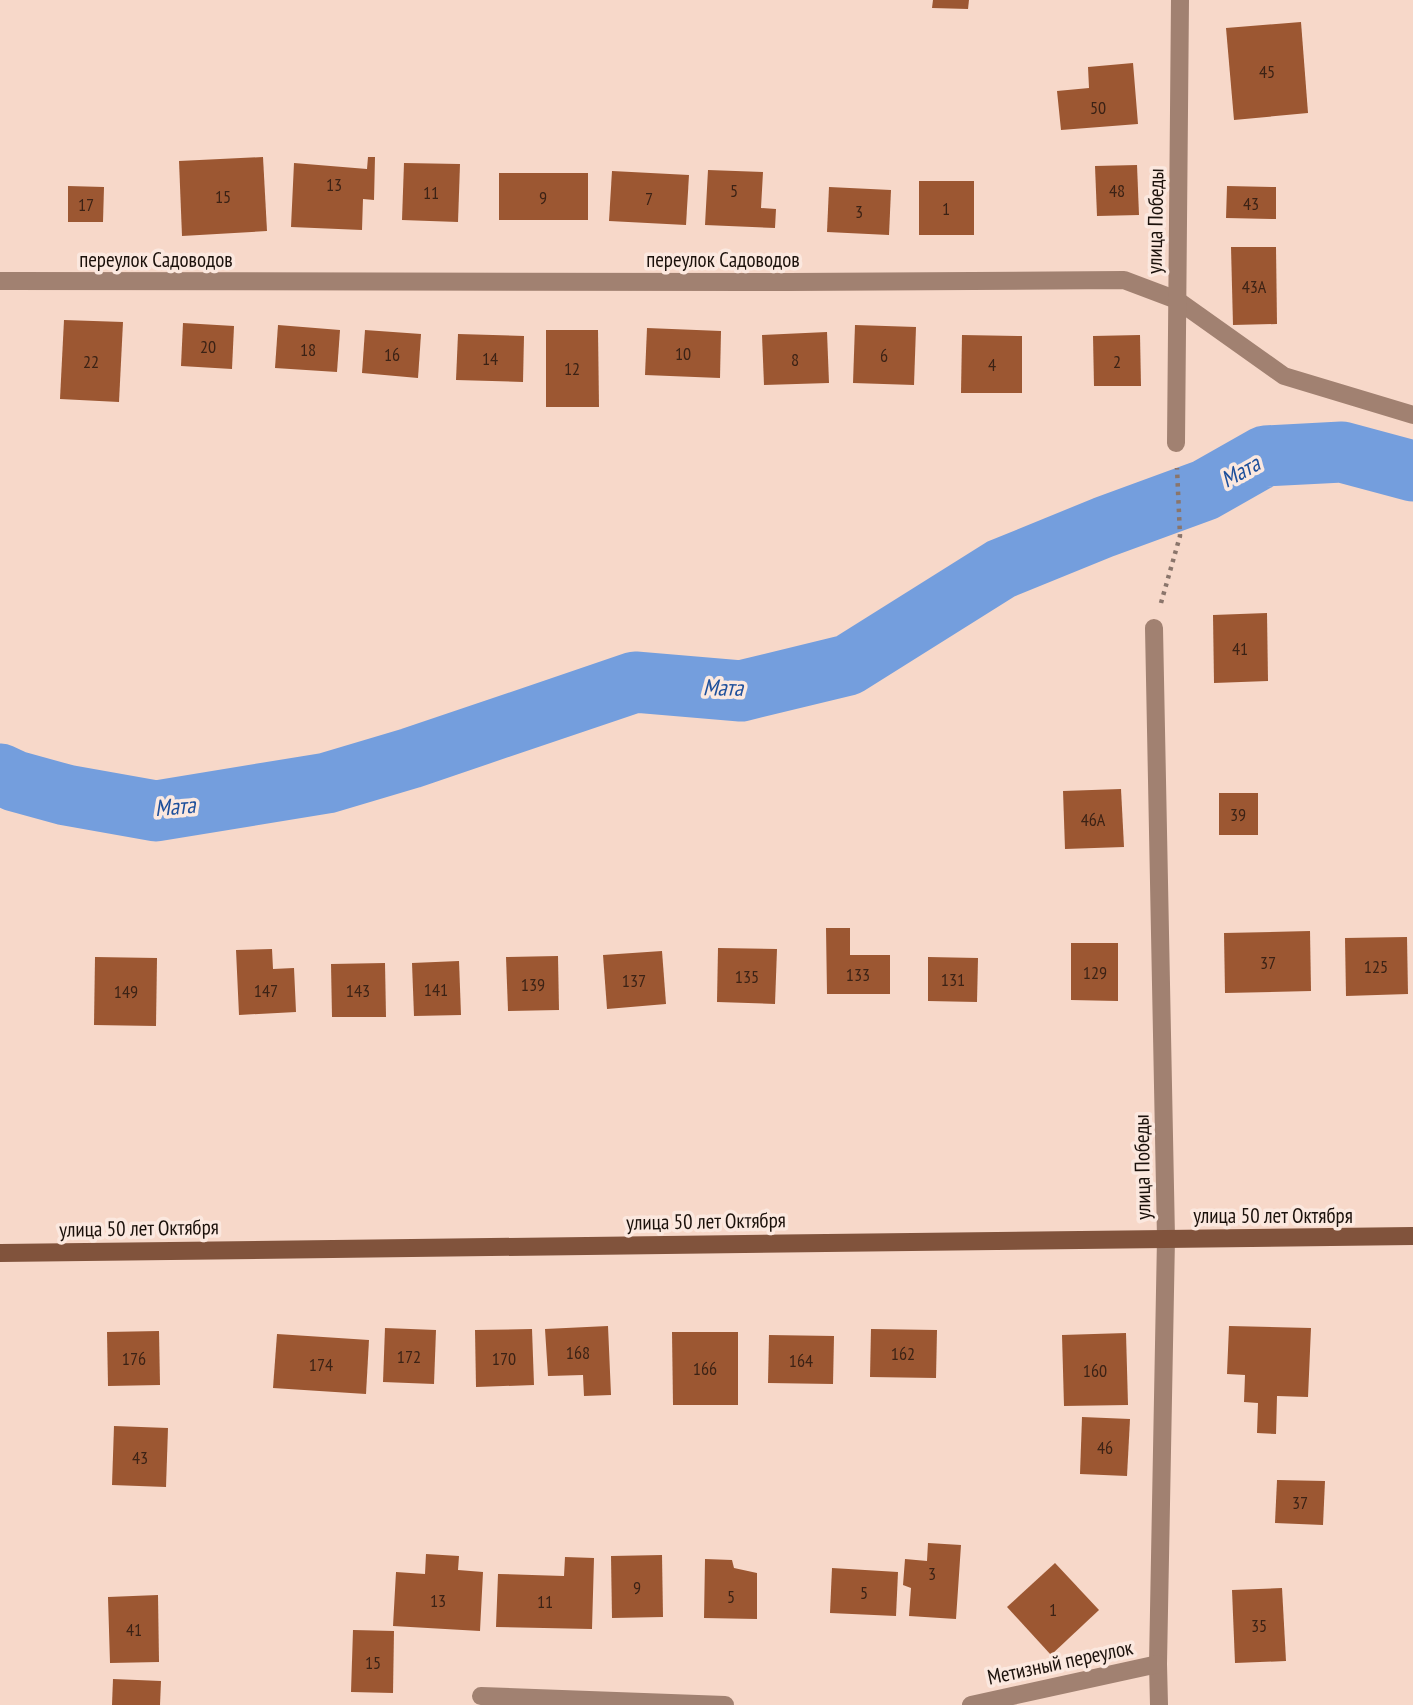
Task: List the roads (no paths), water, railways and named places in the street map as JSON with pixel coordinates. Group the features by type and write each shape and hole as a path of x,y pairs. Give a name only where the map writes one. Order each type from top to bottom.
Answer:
{"street":[{"name":"улица Победы","path":"1176,443 1180,0"},
{"name":"переулок Садоводов","path":"0,281 1124,280 1177,300 1284,376 1413,415"},
{"name":"улица Победы","path":"1154,628 1166,1238 1159,1705"},
{"name":"улица 50 лет Октября","path":"0,1253 1413,1236"},
{"name":"Метизный переулок","path":"971,1705 1158,1664"},
{"path":"481,1696 725,1705"}],"waterway":[{"name":"Мата","path":"0,774 15,781 66,795 156,811 327,783 411,758 635,682 741,691 848,665 1001,569 1205,490 1265,456 1342,452 1413,471"}]}
